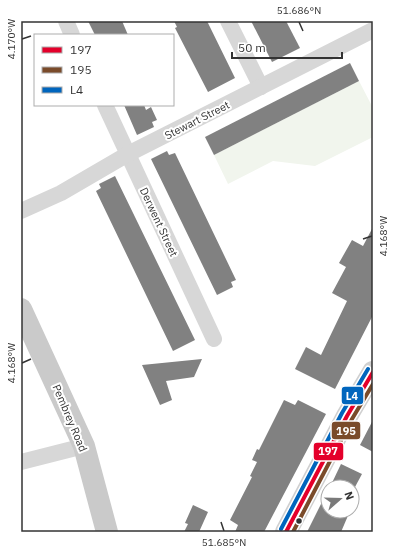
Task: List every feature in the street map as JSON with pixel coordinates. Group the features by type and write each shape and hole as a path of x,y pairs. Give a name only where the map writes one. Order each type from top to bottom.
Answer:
{"main road":[{"name":"Pembrey Road","path":"21,309 84,446 107,532"},
{"path":"286,532 347,416 373,372"}],"street":[{"path":"66,21 72,34"},
{"path":"228,21 261,87"},
{"name":"Stewart Street","path":"21,211 61,193 128,154 373,30"},
{"name":"Derwent Street","path":"105,106 214,339"},
{"path":"21,462 84,446"}],"shaded area":[{"path":"359,81 373,108 373,137 315,166 273,161 228,184 214,155"}],"building":[{"path":"88,21 122,21 128,34 94,34"},
{"path":"174,21 207,21 235,78 208,92 175,28 177,27"},
{"path":"251,21 286,21 300,48 272,62"},
{"path":"350,63 359,81 214,155 205,137"},
{"path":"124,106 144,106 146,110 151,107 157,120 152,122 154,127 137,135"},
{"path":"167,151 169,155 175,153 236,280 231,282 233,287 217,295 151,159"},
{"path":"115,176 195,340 173,351 96,191 101,188 99,184"},
{"path":"373,227 373,315 335,389 295,369 306,347 321,355 347,301 332,293 346,267 339,263 352,240 363,246"},
{"path":"202,359 194,377 166,381 172,400 160,405 142,365"},
{"path":"284,400 295,405 298,400 326,414 264,532 235,532 238,525 230,520 252,477 250,476 257,462 252,460 257,449 259,450"},
{"path":"373,420 373,452 360,445"},
{"path":"341,464 362,474 359,479 334,479"},
{"path":"193,505 208,512 199,532 184,532 188,524 185,523"},
{"path":"320,506 320,519 347,519 341,532 307,532"}],"transit line":[{"name":"L4","path":"281,529 342,413 368,369"},
{"name":"197","path":"286,532 347,416 373,372"},
{"name":"195","path":"293,532 352,419 373,384"}]}
